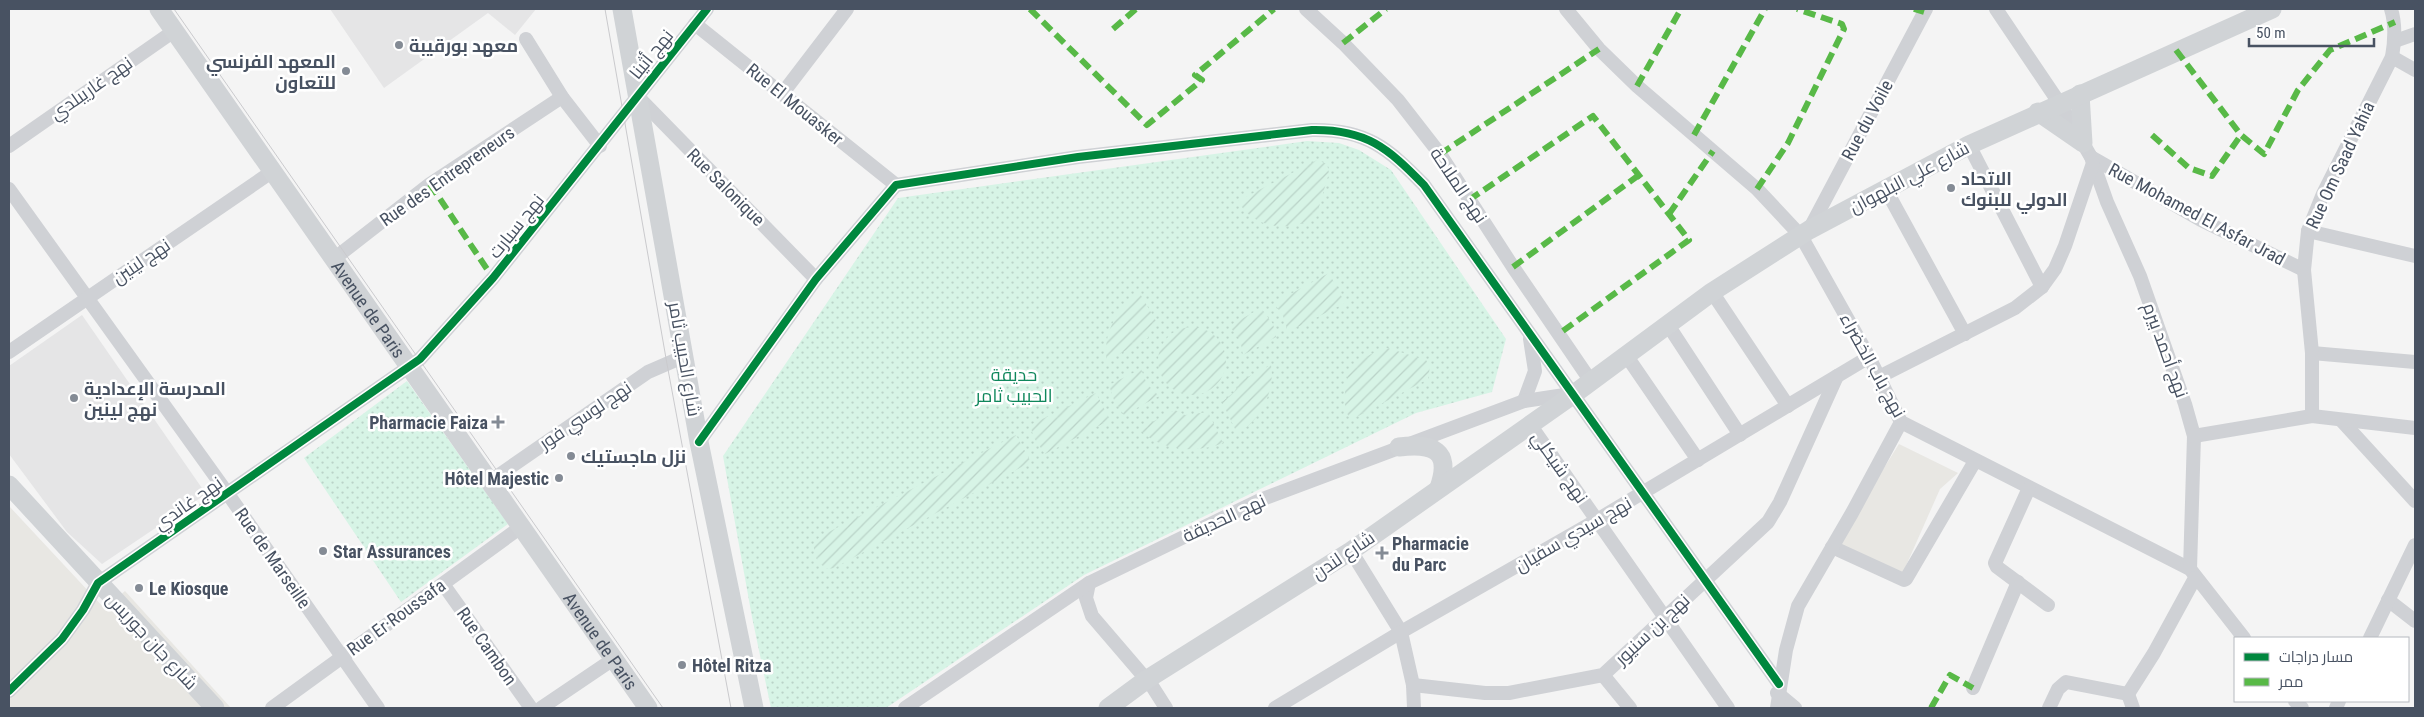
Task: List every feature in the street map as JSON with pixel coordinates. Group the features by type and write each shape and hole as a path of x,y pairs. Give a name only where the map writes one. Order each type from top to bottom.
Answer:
{"main road":[{"name":"Avenue de Paris","path":"159,9 335,258 489,482 615,658 648,708"},
{"name":"شارع الحبيب ثامر","path":"622,9 700,442 754,708"},
{"name":"شارع علي البلهوان","path":"1574,394 1590,380 1712,292 1805,233 1885,188 2038,112 2060,104 2272,9"},
{"path":"2080,94 2089,155"},
{"path":"2038,112 2089,155"},
{"name":"شارع لندن","path":"1108,708 1146,680 1350,551 1529,423 1574,394"},
{"path":"1399,447 1420,444 1433,450 1441,457 1444,472 1439,488"},
{"name":"شارع جان جوريس","path":"9,485 98,584 215,708"}],"street":[{"name":"نهج أثينا","path":"636,95 707,9"},
{"path":"782,94 847,9"},
{"name":"نهج الملاحة","path":"1306,9 1343,43 1398,100 1440,154 1513,267 1590,380"},
{"name":"نهج باب الخضراء","path":"1566,9 1599,49 1637,86 1757,188 1805,233 1901,422 2192,573 2243,637"},
{"name":"Rue du Voile","path":"1805,233 1926,9"},
{"path":"1996,9 2060,104"},
{"name":"Rue Om Saad Yahia","path":"2312,416 2312,353 2304,270 2308,231 2323,194 2392,57 2395,41 2395,22 2391,9"},
{"name":"Rue El Mouasker","path":"695,24 896,185"},
{"name":"نهج غاريبلدي","path":"9,146 174,31"},
{"path":"2395,41 2415,34"},
{"path":"526,39 562,97 600,146"},
{"path":"2392,57 2415,70"},
{"name":"نهج سبارت","path":"410,366 420,359 493,278 600,146 636,95"},
{"name":"Rue Salonique","path":"636,95 816,279"},
{"name":"Rue des Entrepreneurs","path":"335,258 430,184 562,97"},
{"name":"نهج أحمد بيرم","path":"2060,104 2089,155 2107,202 2140,276 2185,404 2194,436 2192,573"},
{"path":"700,442 816,279 896,185 1078,157 1312,130 1336,129 1361,135 1386,150 1424,185 1528,334 1645,492 1778,688 1796,708"},
{"path":"1969,145 2042,287"},
{"path":"1879,377 2015,308 2042,287 2055,269 2065,246 2089,155"},
{"name":"Rue Mohamed El Asfar Jrad","path":"2089,155 2202,220 2304,270"},
{"name":"نهج لينين","path":"9,352 273,171"},
{"path":"1885,188 1965,334"},
{"name":"Rue de Marseille","path":"9,189 228,494 378,708"},
{"path":"2308,231 2415,256"},
{"path":"1712,292 1788,406"},
{"path":"1668,325 1740,435"},
{"path":"1524,402 1535,371 1528,334"},
{"path":"2312,353 2415,362"},
{"path":"1626,355 1698,460"},
{"name":"نهج لوسي فور","path":"489,482 648,372 685,356"},
{"name":"نهج سيدي سفيان","path":"1276,708 1401,632 1645,492 1869,357"},
{"name":"نهج غاندي","path":"9,691 62,639 98,584 410,366"},
{"name":"نهج بن سنيور","path":"1413,685 1508,693 1603,675 1758,531 1774,512 1838,376"},
{"name":"نهج الحديقة","path":"905,708 1089,583 1260,500 1524,402 1574,394"},
{"path":"2194,436 2312,416 2415,428"},
{"path":"2341,420 2415,501"},
{"path":"1777,708 1778,688 1798,606 1852,513 1901,422"},
{"name":"نهج شيكلي","path":"1529,423 1728,708"},
{"path":"1832,547 1904,580 1906,579 1975,461"},
{"path":"2029,488 1994,560 1997,567 2048,605"},
{"name":"Rue Er·Roussafa","path":"272,708 521,527"},
{"path":"2370,637 2415,545"},
{"path":"1350,551 1401,632 1413,685 1414,708"},
{"path":"2128,694 2154,654 2192,573"},
{"path":"1974,688 2018,582"},
{"path":"1089,583 1086,598 1092,616 1146,680 1166,708"},
{"name":"Rue Cambon","path":"443,584 531,708"},
{"path":"2388,600 2415,621"},
{"path":"541,708 615,658"},
{"path":"1603,675 1630,708"},
{"path":"2049,708 2058,689 2066,682 2128,694"},
{"path":"2128,694 2133,708"}],"shaded area":[{"name":"معهد بورقيبة","path":"330,9 536,9 515,35 488,13 384,88"},
{"name":"المدرسة الإعدادية نهج لينين","path":"82,315 206,494 102,564 67,532 9,454 9,366"},
{"path":"1899,444 1958,473 1940,489 1901,577 1837,543"},
{"path":"9,506 105,609 125,591 231,708 9,708"}],"green space":[{"name":"حديقة الحبيب ثامر","path":"1307,141 1339,143 1359,150 1391,170 1506,339 1492,392 1416,413 1084,575 886,708 771,708 752,617 723,456 898,198"},
{"path":"1317,160 1327,164 1329,173 1316,217 1295,225 1273,226 1253,218 1238,201"},
{"path":"1329,273 1345,303 1288,332 1283,316 1274,303"},
{"path":"1139,292 1156,321 1147,331 1148,338 1107,361 1107,341 1113,322 1124,306"},
{"path":"1261,308 1273,324 1276,337 1243,355 1240,339 1229,326"},
{"path":"1192,327 1205,329 1216,337 1224,348 1226,361 1224,374 1216,385 1205,393 1192,395 1179,393 1168,385 1160,374 1158,361 1160,348 1168,337 1179,329"},
{"path":"1384,347 1426,360 1430,366 1428,379 1351,420 1345,403 1345,390 1349,371 1364,358"},
{"path":"1271,365 1271,385 1264,405 1253,421 1237,433 1222,402 1234,392 1242,380"},
{"path":"1141,369 1147,384 1159,396 1124,415 1114,400 1109,385"},
{"path":"407,381 508,524 401,602 304,458"},
{"path":"1096,393 1110,420 1045,454 1034,438 1030,425"},
{"path":"1175,410 1185,415 1208,412 1223,443 1201,449 1179,448 1157,442 1139,429"},
{"path":"1016,435 1031,462 834,568 828,569 816,559 814,543 821,536"}],"tram line":[{"path":"174,9 663,708"},
{"path":"605,9 667,364 731,708"}],"marked path":[{"path":"1030,9 1147,125 1202,80 1195,75 1274,9"},
{"path":"1113,29 1136,9"},
{"path":"1343,43 1386,9"},
{"path":"1637,86 1681,9"},
{"path":"1694,135 1765,9"},
{"path":"1757,189 1788,143 1844,29 1842,24 1797,9"},
{"path":"1914,9 1924,12"},
{"path":"2176,50 2241,135 2264,154 2298,90 2330,50 2395,22"},
{"path":"1440,154 1599,49"},
{"path":"1469,200 1593,116 1689,240 1560,333"},
{"path":"2152,135 2189,168 2212,176 2241,135"},
{"path":"1669,214 1713,151"},
{"path":"1513,267 1639,175"},
{"path":"430,184 493,278"},
{"path":"1931,708 1950,675 1973,688"}],"cycle path":[{"path":"9,691 62,639 83,610 98,583 420,359 493,278 707,9"},
{"path":"699,442 816,279 896,185 1078,157 1312,130 1347,133 1362,137 1387,151 1424,185 1779,684"}],"place":[{"name":"معهد بورقيبة","path":"399,45"},
{"name":"المعهد الفرنسي للتعاون","path":"346,71"},
{"name":"الاتحاد الدولي للبنوك","path":"1951,188"},
{"name":"المدرسة الإعدادية نهج لينين","path":"74,398"},
{"name":"Pharmacie Faiza","path":"498,422"},
{"name":"نزل ماجستيك","path":"571,456"},
{"name":"Hôtel Majestic","path":"559,478"},
{"name":"Star Assurances","path":"323,551"},
{"name":"Pharmacie du Parc","path":"1382,553"},
{"name":"Le Kiosque","path":"139,588"},
{"name":"Hôtel Ritza","path":"682,665"}]}
